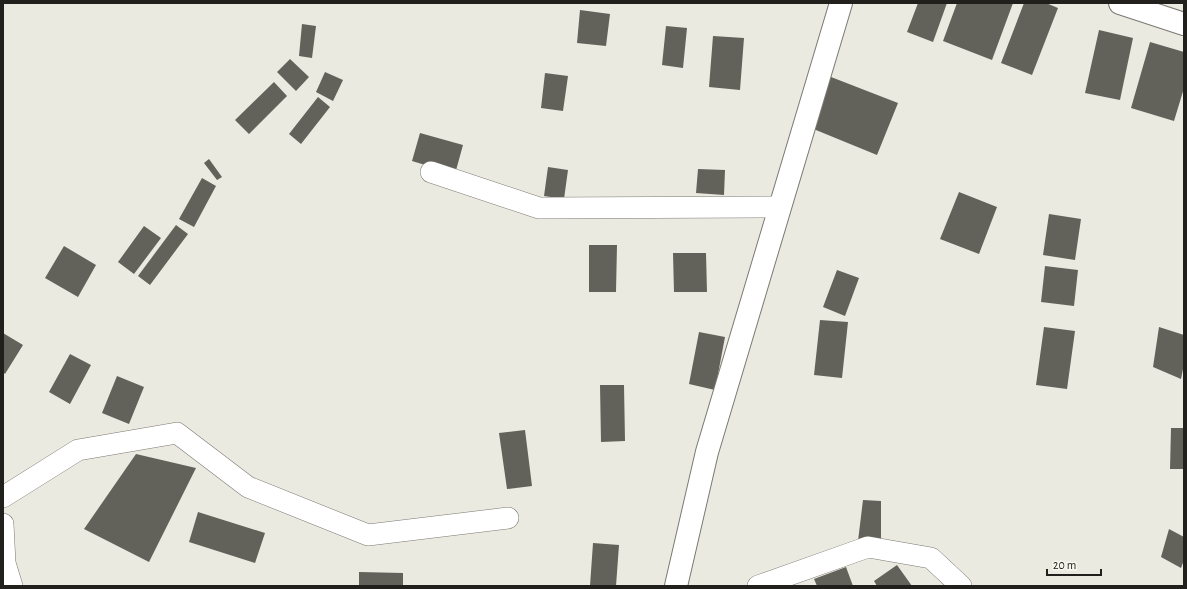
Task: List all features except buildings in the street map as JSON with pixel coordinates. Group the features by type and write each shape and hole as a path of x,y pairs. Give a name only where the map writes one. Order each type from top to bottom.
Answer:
{"street":[{"path":"676,586 707,452 841,3"},
{"path":"1120,3 1184,24"},
{"path":"431,172 539,208 780,207"},
{"path":"3,497 78,450 177,433 248,487 368,535 508,518"},
{"path":"3,524 5,563 12,586"},
{"path":"758,586 868,547 931,558 961,586"}]}
